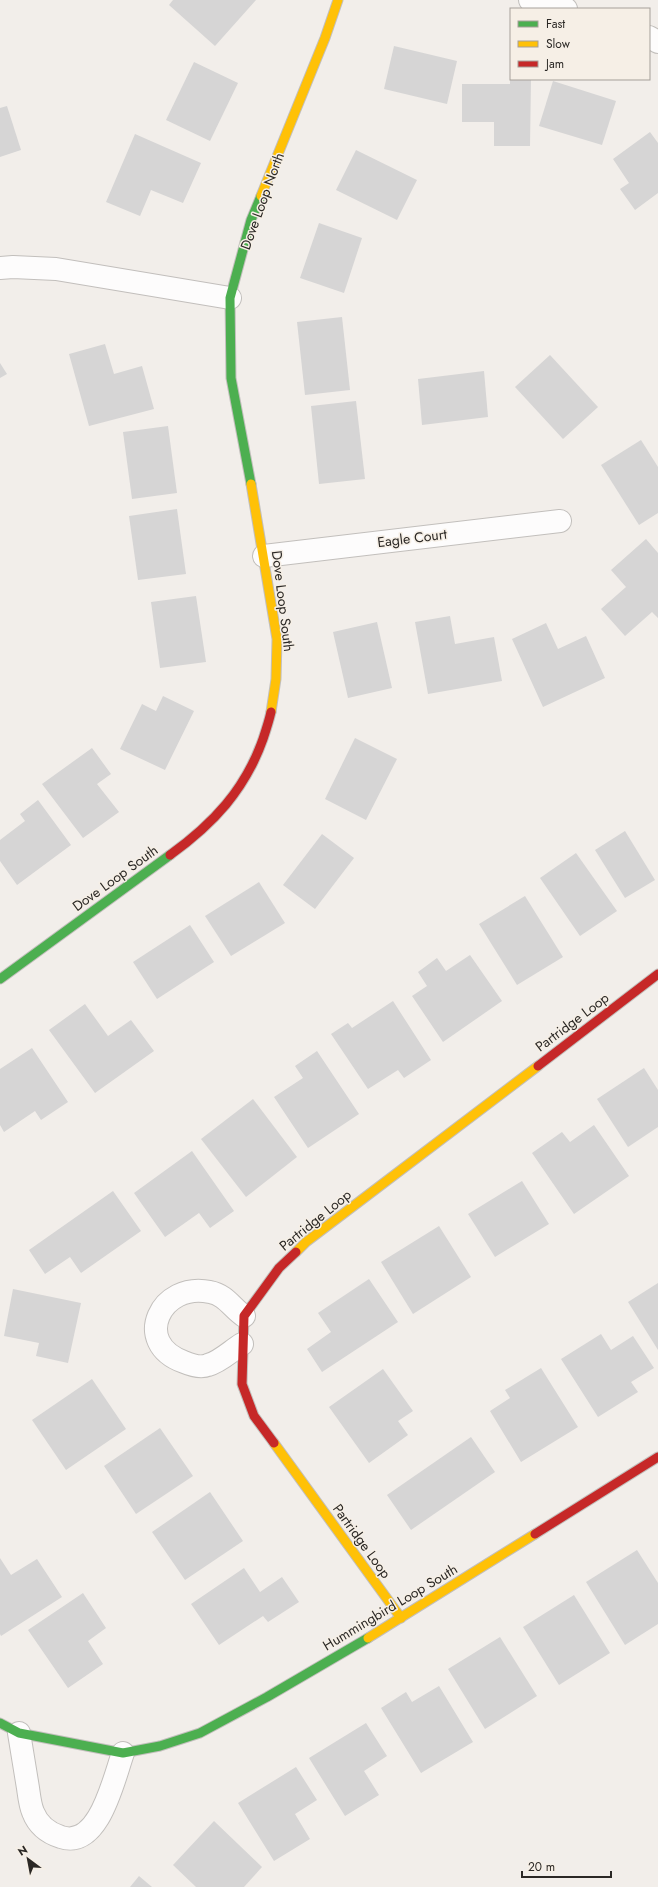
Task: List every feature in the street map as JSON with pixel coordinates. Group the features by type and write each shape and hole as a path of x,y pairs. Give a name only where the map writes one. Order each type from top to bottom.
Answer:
{"street":[{"name":"Dove Loop North","path":"230,298 251,220 325,38 338,0"},
{"path":"534,0 562,8"},
{"path":"0,268 13,266 56,269 230,298"},
{"name":"Dove Loop South","path":"0,979 183,846 214,819 239,789 257,755 270,718 276,679 277,639 264,556 231,378 230,298"},
{"name":"Eagle Court","path":"264,556 560,521"},
{"name":"Partridge Loop","path":"401,1618 254,1416 242,1384 244,1316 279,1268 306,1242 658,974"},
{"path":"242,1344 208,1366 194,1366 179,1360 165,1351 157,1339 155,1323 161,1309 173,1297 191,1291 210,1292 226,1298 235,1310 244,1316"},
{"name":"Hummingbird Loop South","path":"123,1753 160,1746 200,1734 267,1697 401,1618 658,1457"},
{"path":"0,1723 19,1733 123,1753 100,1815 92,1827 81,1836 66,1839 52,1835 40,1825 32,1810 19,1733"}],"building":[{"path":"173,0 256,0 215,46 169,5"},
{"path":"394,46 457,61 447,104 384,89"},
{"path":"194,62 238,83 210,141 166,120"},
{"path":"510,80 531,80 530,146 494,146 494,122 462,122 462,84 510,84"},
{"path":"553,81 616,101 602,145 539,126"},
{"path":"7,106 21,150 0,157 0,108"},
{"path":"650,132 658,143 658,193 635,210 620,189 629,183 613,159"},
{"path":"135,134 201,163 183,203 151,190 140,216 106,202"},
{"path":"356,150 417,180 397,220 336,190"},
{"path":"319,223 362,238 344,293 300,278"},
{"path":"342,317 350,390 305,395 297,322"},
{"path":"105,344 114,374 142,366 154,409 89,426 69,354"},
{"path":"550,355 598,407 563,439 515,387"},
{"path":"0,363 7,374 0,378"},
{"path":"484,371 488,417 422,425 418,379"},
{"path":"356,401 365,479 319,484 311,406"},
{"path":"168,426 177,493 132,499 123,432"},
{"path":"641,440 658,467 658,513 639,525 601,465"},
{"path":"177,509 186,574 138,580 129,516"},
{"path":"646,539 658,553 658,618 652,612 625,636 601,609 626,587 611,570"},
{"path":"196,596 206,662 160,668 151,602"},
{"path":"450,616 455,644 494,637 502,681 428,694 415,622"},
{"path":"377,622 392,688 348,698 333,632"},
{"path":"546,623 558,649 586,636 605,678 543,707 512,639"},
{"path":"163,696 194,711 165,770 120,749 142,704 156,711"},
{"path":"355,738 397,759 366,820 325,799"},
{"path":"92,748 111,774 97,784 119,812 83,838 42,784"},
{"path":"38,800 71,845 17,885 0,861 0,840 25,821 20,814"},
{"path":"625,831 655,880 625,898 595,850"},
{"path":"322,834 354,858 315,909 283,885"},
{"path":"576,853 617,911 580,936 540,878"},
{"path":"259,882 285,923 231,956 205,916"},
{"path":"525,896 563,957 517,985 479,924"},
{"path":"190,925 214,962 157,999 133,962"},
{"path":"470,955 502,1001 443,1042 412,996 427,986 418,972 437,958 446,971"},
{"path":"393,1001 431,1060 404,1078 398,1070 368,1089 331,1034 348,1023 352,1028"},
{"path":"85,1004 108,1036 131,1020 154,1051 95,1093 49,1030"},
{"path":"32,1048 68,1102 41,1120 35,1111 4,1132 0,1125 0,1069"},
{"path":"317,1051 359,1114 308,1148 274,1097 303,1078 295,1066"},
{"path":"644,1068 658,1090 658,1127 628,1147 597,1099"},
{"path":"253,1099 297,1157 246,1197 201,1139"},
{"path":"594,1125 629,1176 574,1214 532,1153 562,1132 570,1142"},
{"path":"192,1151 234,1211 210,1228 199,1213 165,1237 134,1193"},
{"path":"522,1181 549,1224 495,1257 468,1214"},
{"path":"113,1191 141,1231 81,1273 70,1257 45,1274 29,1250"},
{"path":"439,1226 471,1277 413,1314 381,1262"},
{"path":"369,1279 398,1322 322,1372 307,1349 331,1332 318,1313"},
{"path":"658,1283 658,1350 628,1302"},
{"path":"13,1289 81,1303 68,1363 36,1356 39,1343 4,1336"},
{"path":"601,1334 611,1350 633,1336 654,1368 631,1382 638,1392 598,1417 561,1359"},
{"path":"541,1368 578,1427 521,1462 490,1411 510,1398 505,1390"},
{"path":"383,1369 413,1411 398,1421 408,1435 369,1463 329,1407"},
{"path":"92,1379 126,1429 66,1470 32,1420"},
{"path":"160,1428 193,1476 136,1514 104,1466"},
{"path":"471,1437 495,1472 411,1530 387,1495"},
{"path":"210,1492 243,1541 185,1580 152,1532"},
{"path":"637,1550 658,1583 658,1624 625,1645 586,1582"},
{"path":"0,1558 11,1575 37,1559 62,1597 1,1636 0,1634"},
{"path":"244,1568 260,1592 282,1577 299,1602 268,1622 263,1616 219,1645 191,1604"},
{"path":"83,1593 106,1628 88,1641 103,1664 68,1688 28,1630"},
{"path":"574,1595 610,1653 559,1685 523,1627"},
{"path":"500,1637 537,1696 485,1729 448,1669"},
{"path":"439,1686 473,1742 421,1773 381,1708 406,1692 412,1702"},
{"path":"366,1723 387,1756 364,1771 379,1795 345,1816 309,1758"},
{"path":"296,1767 317,1800 295,1814 310,1839 274,1861 238,1803"},
{"path":"214,1821 262,1867 244,1887 196,1887 173,1865"},
{"path":"139,1876 152,1887 130,1887"}],"traffic: fast":[{"path":"251,484 231,378 230,298 251,220 261,196"},
{"path":"0,979 170,855"},
{"path":"0,1723 19,1733 123,1753 160,1746 200,1733 267,1697 368,1638"}],"traffic: slow":[{"path":"261,196 325,38 338,0"},
{"path":"251,484 277,639 276,679 271,712"},
{"path":"296,1252 306,1242 538,1066"},
{"path":"274,1443 401,1618"},
{"path":"368,1638 535,1534"}],"traffic: jam":[{"path":"170,855 214,818 237,790 256,757 271,712"},
{"path":"538,1066 658,974"},
{"path":"274,1443 254,1416 242,1384 244,1316 279,1268 296,1252"},
{"path":"535,1534 658,1457"}]}
